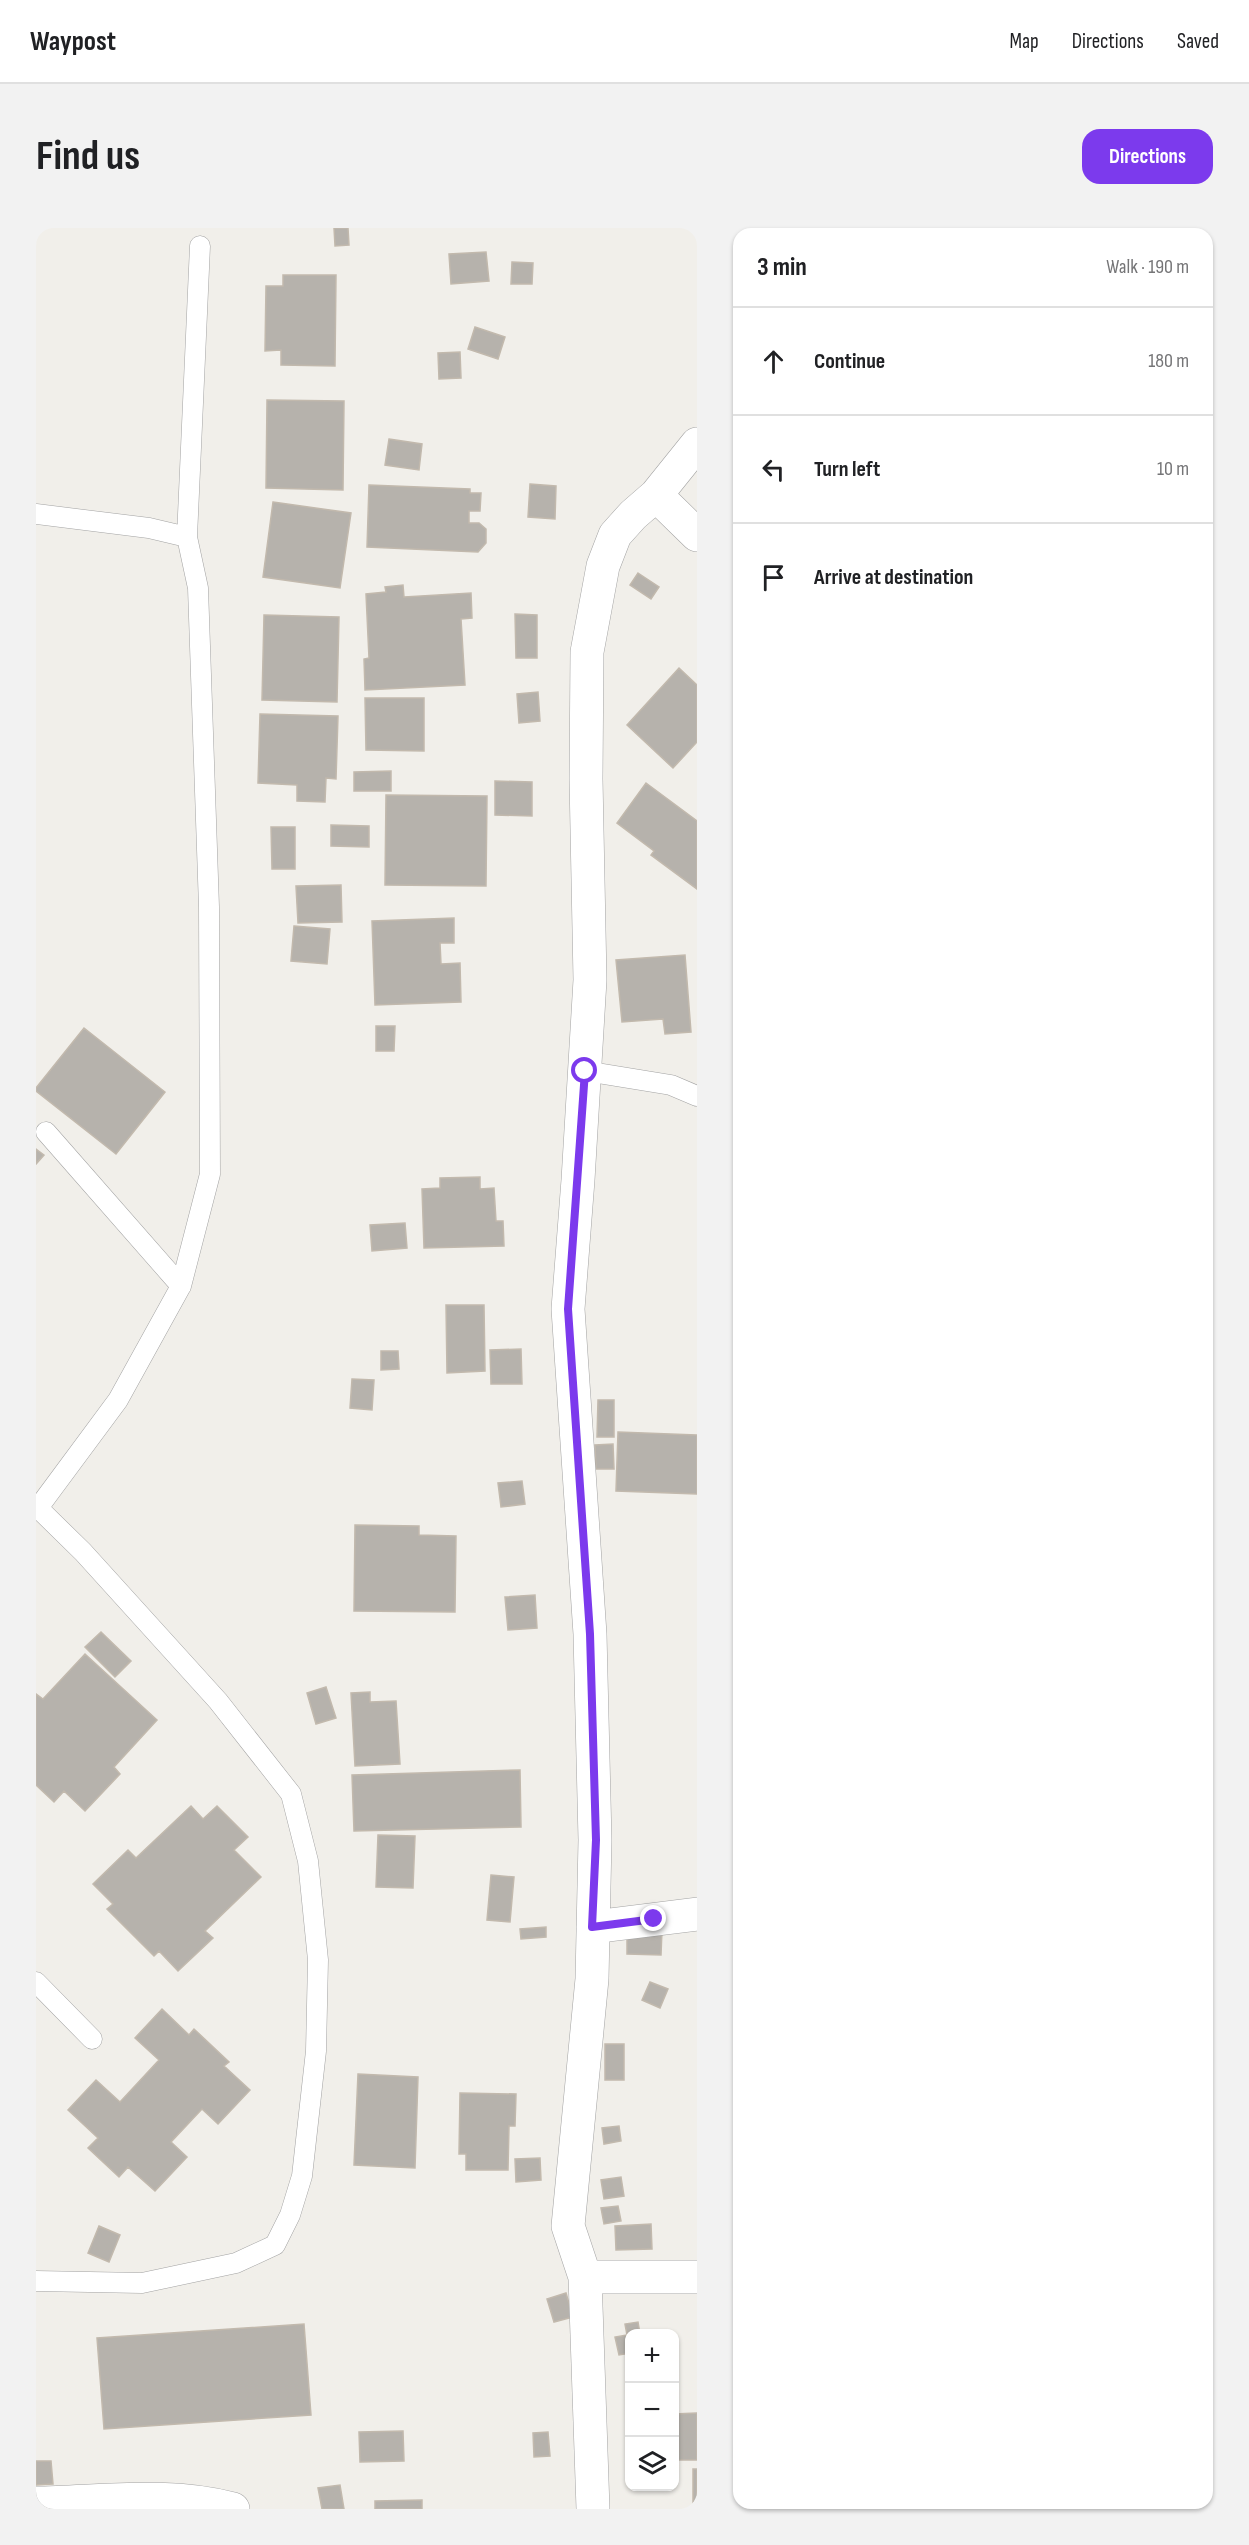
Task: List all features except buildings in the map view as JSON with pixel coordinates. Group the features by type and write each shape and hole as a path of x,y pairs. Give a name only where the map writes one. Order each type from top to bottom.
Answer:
{"street":[{"path":"593,2509 585,2277 568,2226 592,1979 596,1840 590,1634 568,1309 590,980 586,779 587,652 603,566 615,535 656,495 697,444"},
{"path":"656,495 697,535"},
{"path":"592,1927 697,1914"},
{"path":"585,2277 697,2277"},
{"path":"36,2504 126,2499 203,2502 233,2509"}],"lane":[{"path":"36,2281 142,2283 236,2263 275,2246 290,2215 302,2176 316,2051 318,1959 308,1861 291,1794 218,1701 83,1552 37,1507 118,1400 181,1286 210,1174 210,907 198,588 187,537 200,246"},
{"path":"36,514 149,528 187,537"},
{"path":"585,1071 671,1085 697,1095"},
{"path":"45,1132 181,1286"},
{"path":"36,1982 92,2039"}],"route":[{"path":"585,1071 568,1309 590,1634 596,1840 592,1927 654,1919"}]}
